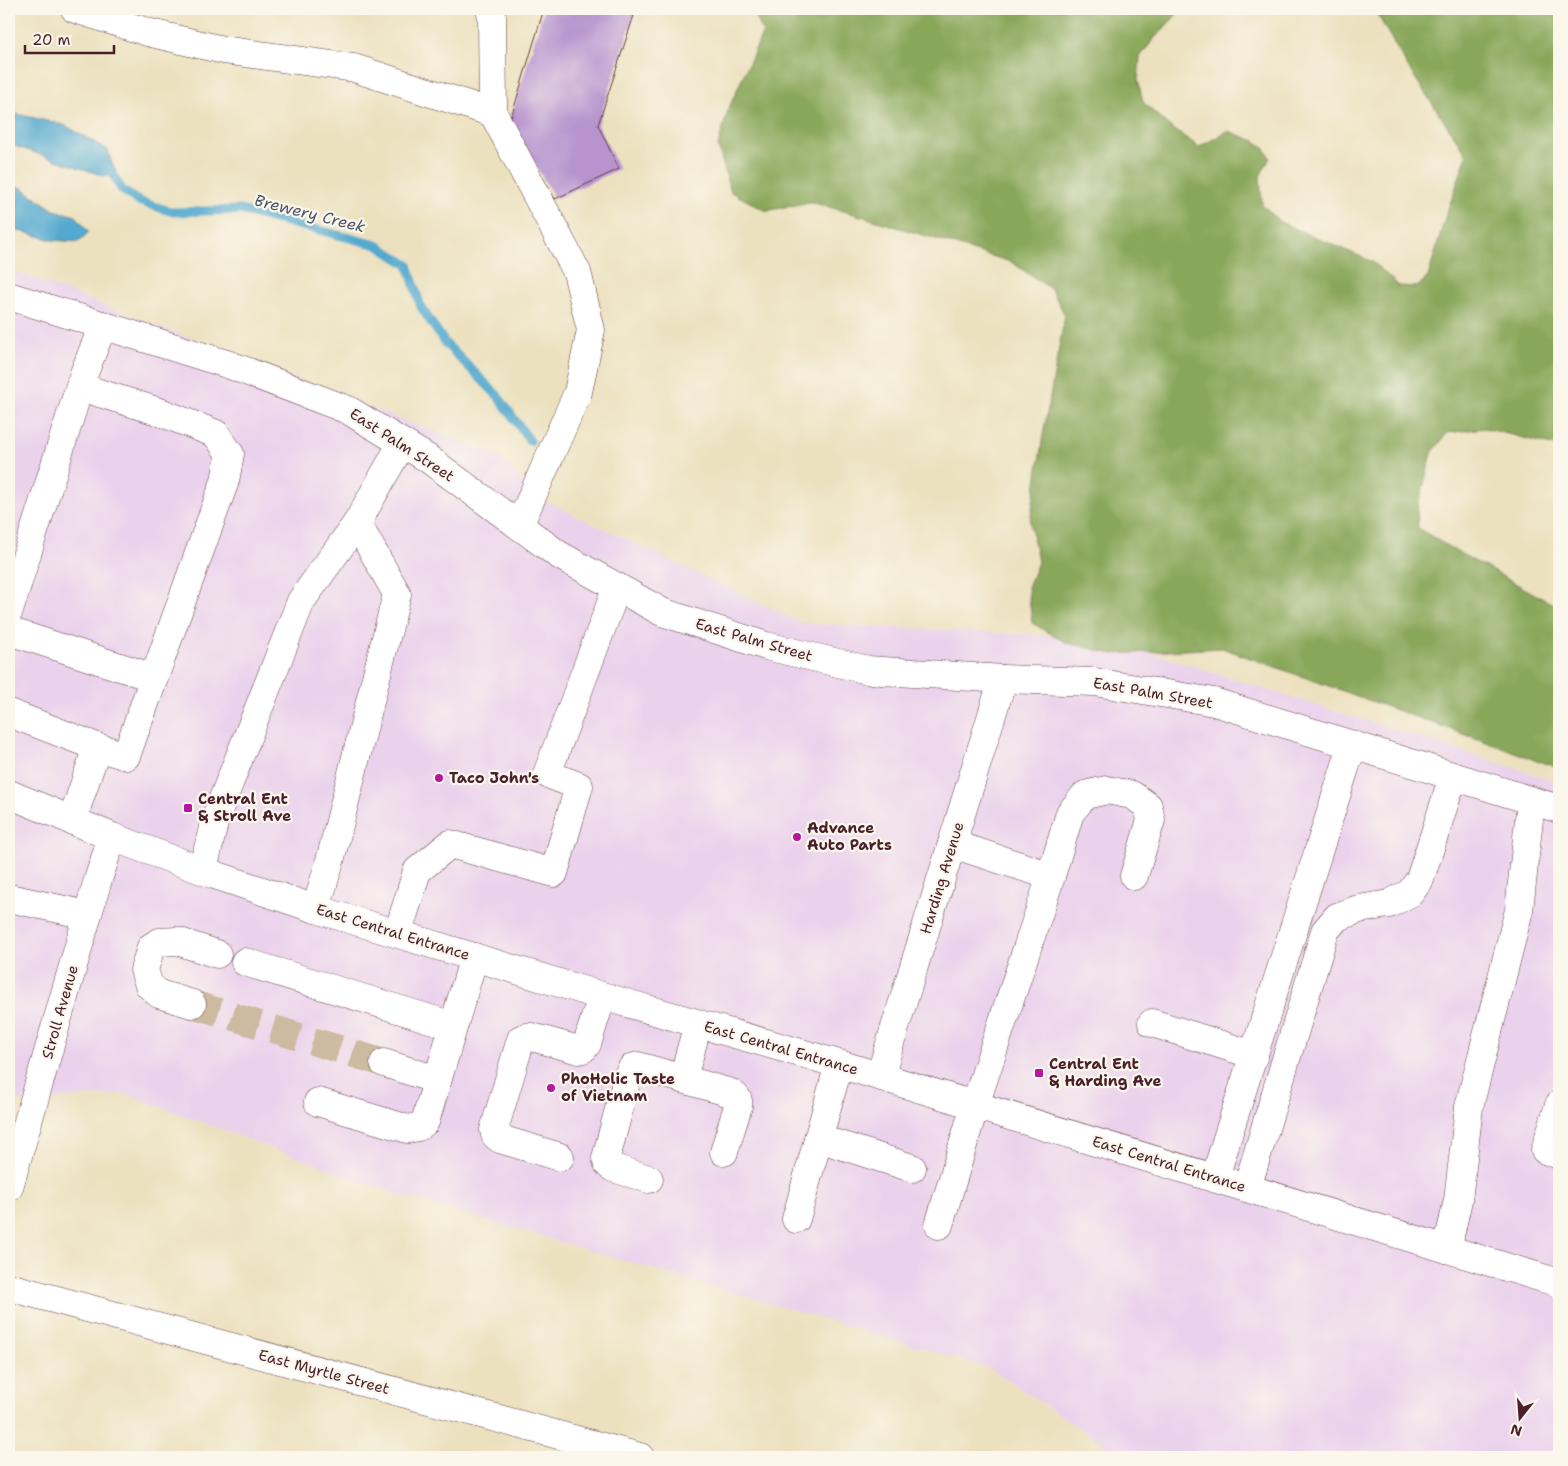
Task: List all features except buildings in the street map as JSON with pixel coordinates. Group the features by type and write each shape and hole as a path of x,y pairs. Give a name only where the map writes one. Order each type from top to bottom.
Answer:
{"main road":[{"path":"75,9 151,20 223,50 354,68 493,113"},
{"path":"490,9 492,17 493,113 577,272 591,330 578,392 519,526"},
{"name":"East Palm Street","path":"9,296 230,365 348,410 427,458 559,555 662,612 776,649 868,670 1003,679 1095,682 1214,702 1559,810"},
{"path":"9,612 80,387 103,325"},
{"path":"9,713 126,756 225,481 230,454 216,434 160,412 80,387"},
{"path":"204,870 215,819 301,601 357,523 402,443"},
{"path":"316,909 331,857 397,594 357,523"},
{"path":"398,933 417,870 450,844 554,873 579,786 548,774 617,587"},
{"path":"9,631 154,678"},
{"name":"Harding Avenue","path":"880,1076 1003,679"},
{"path":"72,820 97,746"},
{"path":"1215,1178 1352,746"},
{"path":"1247,1188 1325,931 1337,917 1360,909 1389,904 1410,893 1420,879 1453,777"},
{"path":"939,1225 975,1105 1070,813 1085,795 1107,790 1132,795 1148,806 1151,820 1134,876"},
{"name":"East Central Entrance","path":"9,794 112,837 316,909 602,996 880,1076 1559,1283"},
{"path":"1447,1249 1458,1200 1469,1107 1519,910 1531,801"},
{"name":"Stroll Avenue","path":"9,1187 112,837"},
{"path":"952,844 1051,876"},
{"path":"9,898 88,916"},
{"path":"192,1004 159,994 149,985 144,970 151,947 159,942 176,941 217,954"},
{"path":"318,1102 408,1129 418,1127 425,1122 474,957"},
{"path":"246,962 453,1026"},
{"path":"560,1157 500,1139 495,1135 494,1130 521,1039 532,1037 579,1050 584,1049 602,996"},
{"path":"1152,1023 1254,1054"},
{"path":"683,1078 698,1024"},
{"path":"384,1063 437,1080"},
{"path":"796,1219 839,1064"},
{"path":"649,1179 613,1168 608,1164 606,1158 628,1075 632,1068 638,1066 683,1078 736,1096 739,1101 738,1106 724,1152"},
{"path":"1559,1105 1545,1150 1559,1155"},
{"path":"818,1138 912,1168"},
{"name":"East Myrtle Street","path":"9,1287 640,1457"}],"shaded area":[{"path":"9,269 500,457 537,497 801,623 1104,638 1559,782 1559,1457 1124,1457 989,1368 391,1192 126,1094 9,1102"}],"green space":[{"path":"752,9 1180,9 1140,57 1138,80 1143,102 1169,126 1199,147 1228,131 1255,141 1264,147 1270,158 1260,176 1262,204 1280,222 1373,262 1399,286 1417,287 1428,277 1445,218 1467,155 1409,69 1374,9 1559,9 1559,447 1484,428 1447,433 1432,453 1417,510 1418,528 1454,550 1555,605 1559,612 1559,768 1222,648 1113,654 1067,643 1032,623 1028,587 1038,562 1030,522 1043,435 1065,315 1051,289 1011,262 810,202 766,211 731,192 718,146 728,110 763,32"}],"water":[{"path":"9,112 64,125 108,150 116,172 104,176 9,144"},
{"path":"9,185 22,188 54,210 76,216 89,232 78,242 52,240 9,228"}],"waterway":[{"name":"Brewery Creek","path":"103,166 110,170 122,190 138,201 173,212 240,210 377,245 408,265 421,307 445,343 498,396 530,441"}],"tunnel":[{"path":"192,1004 384,1063"}],"place":[{"name":"Taco John's","path":"439,778"},
{"name":"Central Ent & Stroll Ave","path":"188,808"},
{"name":"Advance Auto Parts","path":"797,837"},
{"name":"Central Ent & Harding Ave","path":"1039,1073"},
{"name":"PhoHolic Taste of Vietnam","path":"551,1088"}]}
